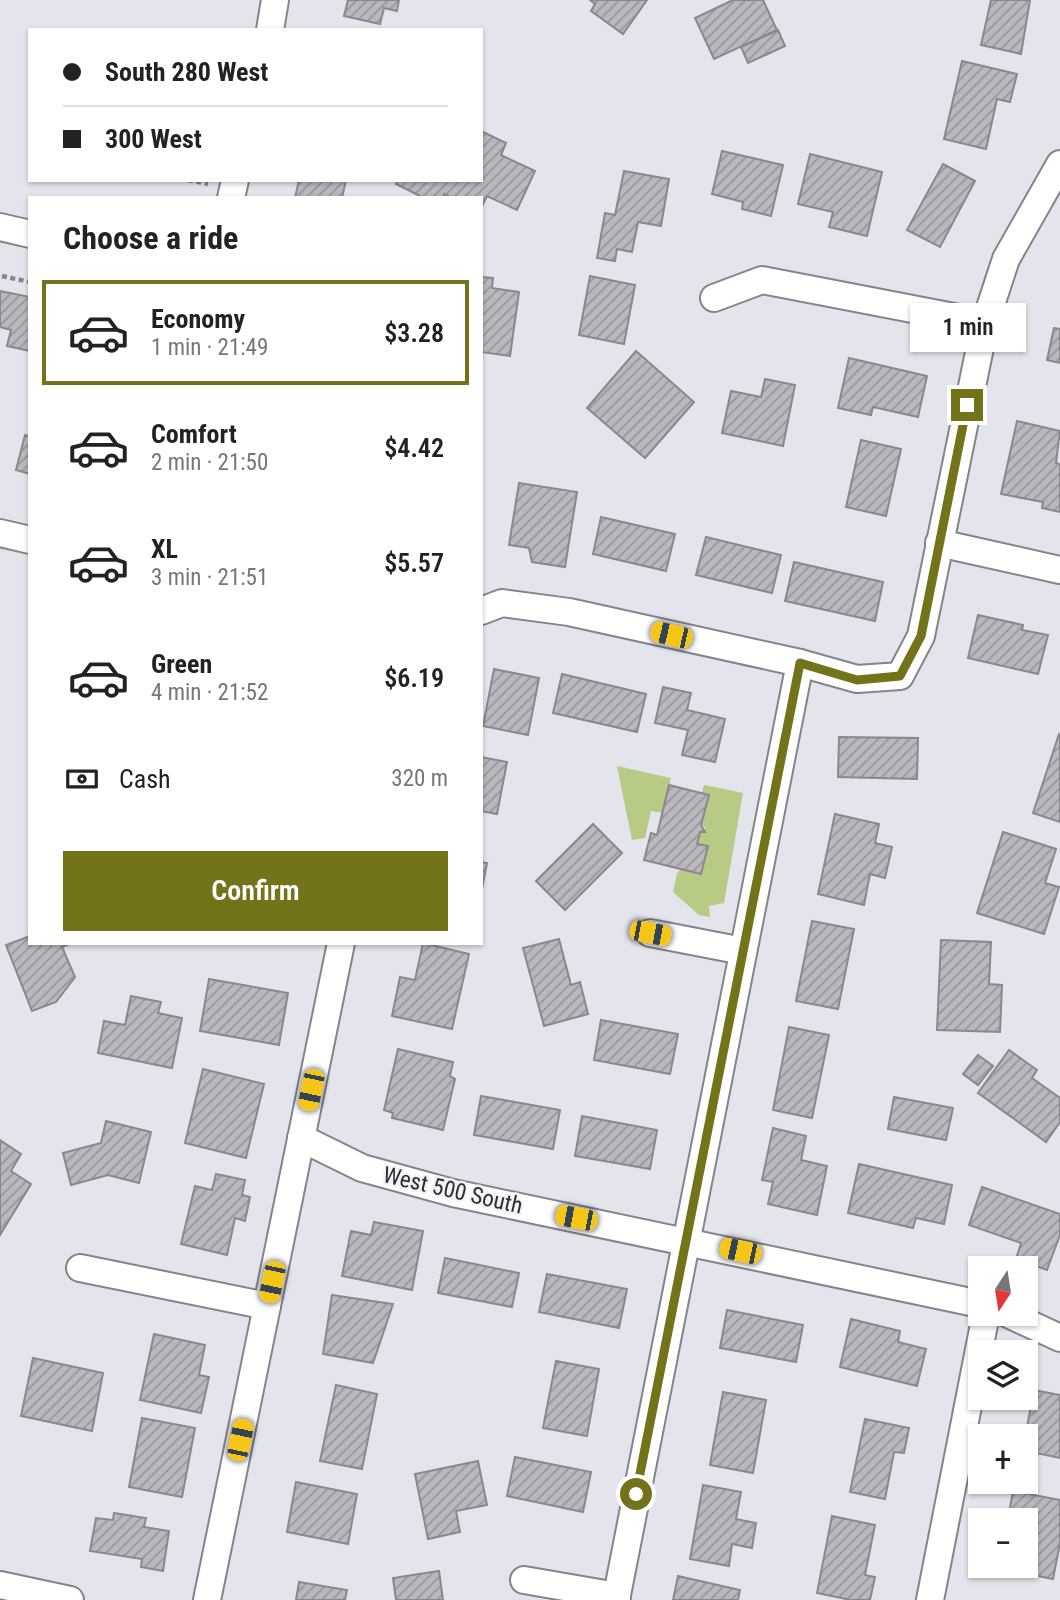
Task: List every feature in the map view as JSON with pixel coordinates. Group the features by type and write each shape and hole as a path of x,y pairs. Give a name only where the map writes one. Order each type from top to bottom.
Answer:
{"street":[{"path":"270,28 275,0"},
{"path":"483,610 502,603 569,612 800,663 857,680 900,676 921,636 985,323 1006,259 1060,164"},
{"path":"0,227 28,234"},
{"path":"714,298 762,279 985,323"},
{"path":"0,533 28,540"},
{"path":"939,542 1060,570"},
{"path":"524,1580 617,1598 800,663"},
{"path":"650,933 743,951"},
{"path":"207,1600 341,945"},
{"name":"West 500 South","path":"301,1138 362,1168 453,1194 685,1240 968,1301"},
{"path":"80,1268 267,1306"},
{"path":"930,1600 984,1326"},
{"path":"1034,1326 1060,1338"},
{"path":"0,1585 71,1600"}],"path":[{"path":"197,182 225,188"},
{"path":"2,276 28,282"}],"green space":[{"path":"617,766 671,778 663,813 651,811 645,838 632,840"},
{"path":"704,785 743,793 724,903 709,906 710,917 699,915 673,892 677,873 707,846 697,844 700,832 706,828 701,825 709,795 702,793"}],"building":[{"path":"348,0 399,0 397,11 384,8 380,24 344,16"},
{"path":"590,0 647,0 623,34 591,11 595,4"},
{"path":"733,0 763,0 777,30 714,59 695,18"},
{"path":"991,0 1030,0 1021,54 981,45"},
{"path":"778,30 785,46 748,63 741,47"},
{"path":"962,61 1017,74 1010,102 997,99 986,149 944,139"},
{"path":"483,132 506,143 501,155 535,171 517,210 487,196 483,204 483,196 420,196 396,184 483,182"},
{"path":"722,151 783,165 771,216 742,209 743,202 712,194"},
{"path":"810,154 882,172 867,236 829,227 833,212 798,204"},
{"path":"943,164 975,181 940,247 907,230"},
{"path":"624,171 669,179 661,226 638,222 632,252 617,249 615,261 597,258 605,213 615,215"},
{"path":"299,182 346,182 342,196 295,196"},
{"path":"590,276 635,285 624,344 579,335"},
{"path":"483,277 493,278 492,288 519,292 510,356 483,352"},
{"path":"0,291 28,297 28,351 7,346 11,330 0,327"},
{"path":"1054,328 1060,329 1060,363 1047,360"},
{"path":"636,351 694,402 645,458 587,408"},
{"path":"849,358 927,376 918,417 873,407 871,415 838,408"},
{"path":"765,379 795,385 783,446 722,433 731,391 761,397"},
{"path":"1017,421 1060,431 1056,463 1060,464 1060,512 1042,508 1043,502 1001,494"},
{"path":"25,435 28,436 28,473 16,470"},
{"path":"861,440 901,449 886,516 846,507"},
{"path":"519,483 577,492 565,567 532,562 529,548 509,545"},
{"path":"601,517 675,534 666,571 593,554"},
{"path":"706,537 781,555 772,593 696,575"},
{"path":"794,562 883,582 875,621 785,601"},
{"path":"978,615 1023,625 1022,630 1048,635 1038,674 968,658"},
{"path":"494,669 539,678 528,735 483,726"},
{"path":"562,674 646,694 637,732 553,713"},
{"path":"663,687 691,693 687,710 725,719 715,762 682,755 688,730 655,723"},
{"path":"1060,735 1060,822 1033,813"},
{"path":"839,737 918,738 917,779 838,777"},
{"path":"483,757 507,762 497,814 483,811"},
{"path":"669,785 709,795 701,825 705,832 700,832 697,844 708,846 701,874 644,860 651,833 657,835"},
{"path":"835,814 879,824 875,843 892,847 885,878 870,874 864,905 818,894"},
{"path":"593,824 622,853 565,910 536,881"},
{"path":"1003,832 1056,849 1045,883 1059,887 1044,934 977,913"},
{"path":"483,862 487,863 483,884"},
{"path":"812,921 854,929 838,1009 796,1001"},
{"path":"28,937 28,945 66,945 62,947 75,977 56,1002 32,1011 6,945"},
{"path":"559,939 571,985 580,982 588,1014 544,1026 523,948"},
{"path":"941,940 991,942 989,984 1002,985 1000,1032 937,1030"},
{"path":"423,945 469,954 452,1029 392,1016 400,977 415,980"},
{"path":"209,979 288,993 279,1045 200,1031"},
{"path":"131,996 161,1002 158,1013 182,1018 172,1068 98,1053 104,1021 125,1025"},
{"path":"601,1020 678,1034 670,1074 594,1060"},
{"path":"789,1027 829,1035 812,1118 773,1110"},
{"path":"398,1049 453,1062 450,1076 455,1079 443,1130 392,1118 393,1113 384,1110"},
{"path":"1009,1050 1037,1070 1032,1078 1060,1098 1060,1122 1046,1142 978,1093"},
{"path":"978,1055 993,1066 978,1085 963,1074"},
{"path":"203,1069 264,1084 246,1158 185,1143"},
{"path":"481,1096 560,1110 553,1149 474,1135"},
{"path":"894,1097 953,1108 946,1140 888,1129"},
{"path":"582,1116 657,1130 650,1169 575,1156"},
{"path":"106,1121 151,1132 139,1183 108,1175 71,1185 63,1153 101,1143"},
{"path":"773,1128 806,1136 801,1160 827,1166 817,1215 768,1204 773,1182 762,1180"},
{"path":"0,1140 21,1154 11,1171 31,1184 0,1235"},
{"path":"859,1164 952,1185 944,1224 916,1218 913,1228 848,1213"},
{"path":"216,1174 245,1180 242,1195 250,1197 245,1221 235,1218 227,1255 181,1244 195,1186 212,1190"},
{"path":"982,1187 1060,1214 1060,1235 1047,1270 1038,1267 1038,1256 1017,1256 1021,1243 969,1225"},
{"path":"374,1222 423,1231 412,1290 342,1276 351,1231 371,1235"},
{"path":"445,1258 519,1273 512,1307 438,1293"},
{"path":"547,1274 627,1289 619,1328 539,1312"},
{"path":"332,1295 393,1304 373,1363 323,1354"},
{"path":"727,1310 803,1325 796,1362 720,1348"},
{"path":"851,1319 900,1331 898,1342 926,1349 917,1386 840,1367"},
{"path":"154,1334 205,1345 199,1375 209,1377 201,1413 140,1400"},
{"path":"33,1358 103,1373 92,1431 21,1416"},
{"path":"556,1361 599,1369 587,1436 543,1428"},
{"path":"336,1385 377,1394 362,1469 320,1461"},
{"path":"1038,1391 1060,1395 1060,1458 1038,1453 1038,1424 1027,1424 1030,1410 1038,1410"},
{"path":"723,1392 766,1400 753,1473 710,1465"},
{"path":"142,1418 195,1428 182,1497 129,1487"},
{"path":"865,1419 909,1428 904,1453 894,1452 885,1499 850,1492"},
{"path":"515,1457 591,1472 583,1512 507,1496"},
{"path":"478,1461 487,1505 456,1511 460,1532 428,1539 415,1474"},
{"path":"296,1482 357,1494 348,1544 287,1532"},
{"path":"703,1485 741,1492 736,1519 756,1523 752,1548 732,1544 729,1566 690,1559"},
{"path":"1012,1494 1060,1500 1060,1543 1053,1579 1038,1576 1038,1508 1010,1508"},
{"path":"114,1513 146,1518 144,1527 169,1531 163,1571 141,1567 142,1559 90,1551 96,1518 113,1520"},
{"path":"832,1516 875,1525 865,1575 875,1577 870,1600 851,1600 817,1593"},
{"path":"439,1571 443,1600 396,1600 393,1578"},
{"path":"678,1576 740,1590 738,1600 673,1600"},
{"path":"299,1582 347,1590 345,1600 296,1600"}],"route":[{"path":"636,1494 800,663 857,680 900,676 921,636 967,405"}]}
